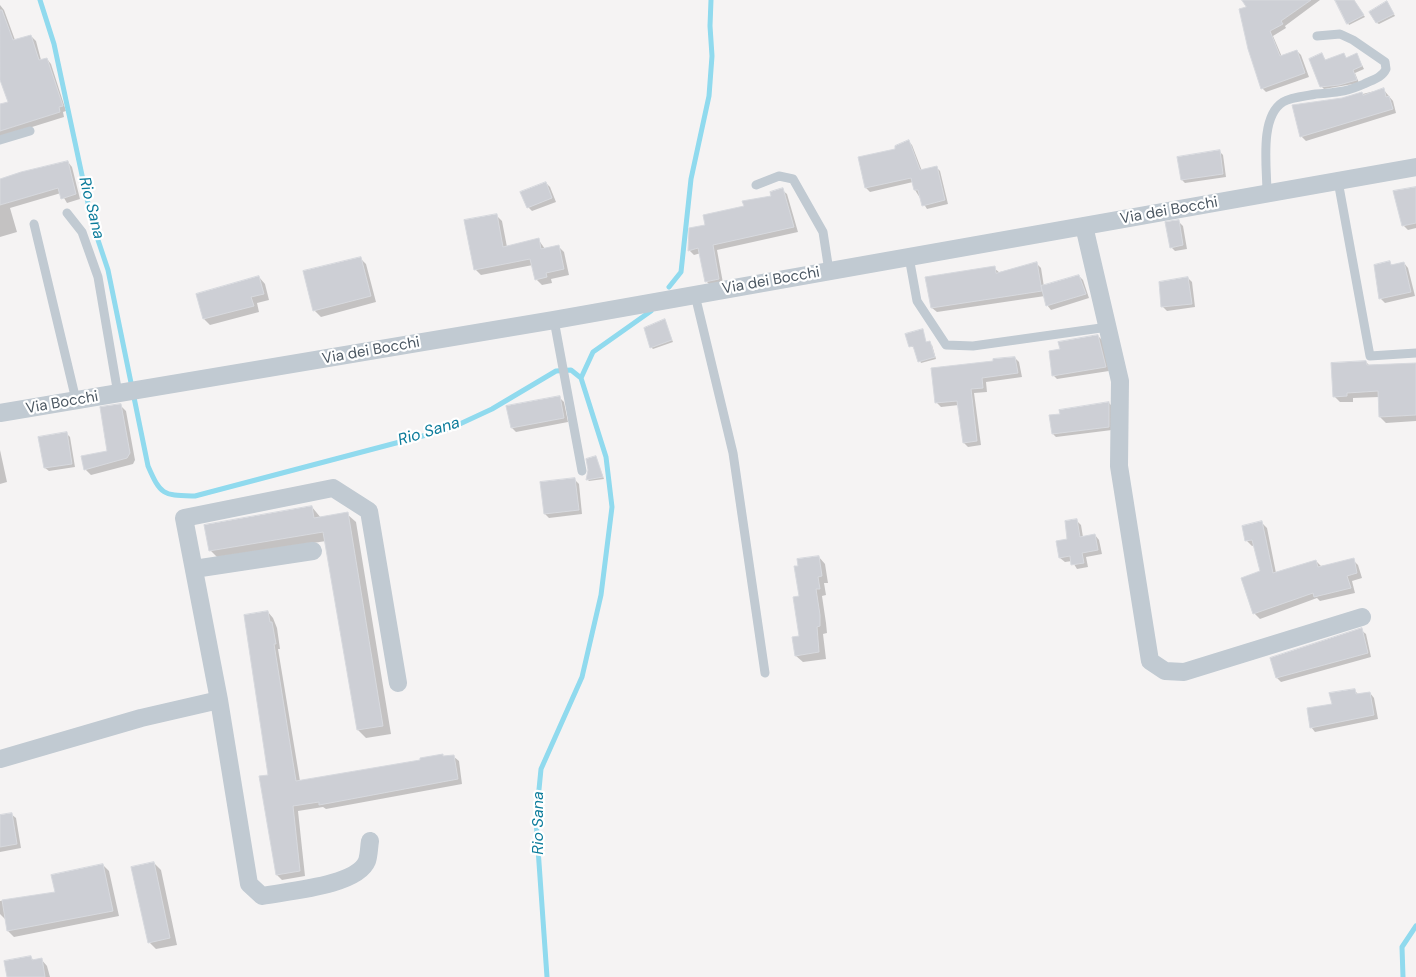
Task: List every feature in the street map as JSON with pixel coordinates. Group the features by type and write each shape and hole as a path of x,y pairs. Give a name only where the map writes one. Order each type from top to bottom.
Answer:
{"street":[{"name":"Via dei Bocchi","path":"121,393 554,320 1416,167"},
{"path":"1084,226 1120,381 1119,466 1150,661 1164,671 1184,672 1362,617"},
{"name":"Via Bocchi","path":"0,414 121,393"},
{"path":"370,841 367,862 356,872 337,882 262,896 249,884 219,700 184,518 333,488 369,511 398,683"},
{"path":"194,569 313,552"},
{"path":"0,759 141,718 219,700"}],"lane":[{"path":"1267,193 1267,128 1274,110 1284,102 1301,97 1335,94 1354,89 1377,78 1386,69 1385,62 1353,40 1340,34 1317,36"},
{"path":"0,140 30,131"},
{"path":"756,185 780,176 793,179 823,232 829,271"},
{"path":"1338,181 1370,356 1416,353"},
{"path":"67,213 82,232 98,277 121,393"},
{"path":"34,224 76,400"},
{"path":"909,257 917,301 946,345 973,346 1108,327"},
{"path":"695,295 733,453 764,673"},
{"path":"554,320 582,471"}],"building":[{"path":"1242,0 1311,0 1281,21 1283,24 1270,31 1280,56 1297,50 1305,73 1261,89 1248,49 1239,9 1246,7"},
{"path":"1335,0 1354,0 1364,15 1347,24"},
{"path":"1387,1 1394,14 1376,23 1369,12"},
{"path":"0,10 2,10 13,40 31,35 39,60 47,58 63,106 59,107 60,112 0,131 0,104 8,102 0,80"},
{"path":"1322,53 1325,60 1344,53 1346,58 1357,53 1362,66 1353,70 1357,80 1339,85 1320,87 1309,59"},
{"path":"1384,88 1386,97 1389,96 1393,109 1300,137 1292,105 1342,98 1362,92 1363,95"},
{"path":"909,140 920,170 937,166 945,200 922,206 918,190 914,190 911,178 865,188 858,157 895,149 895,146"},
{"path":"1220,150 1223,174 1181,180 1177,157"},
{"path":"68,161 76,194 61,199 58,188 0,205 0,179"},
{"path":"546,182 552,198 527,208 520,192"},
{"path":"1416,187 1416,223 1402,226 1393,191"},
{"path":"783,188 794,227 713,245 719,279 705,282 698,248 688,251 689,228 705,225 703,215 744,206 742,201 771,196 770,192"},
{"path":"497,214 503,247 539,238 541,249 559,245 564,269 546,273 547,277 535,280 530,259 474,270 464,220"},
{"path":"1179,220 1183,245 1170,248 1165,222"},
{"path":"361,257 371,296 313,311 303,271"},
{"path":"1390,261 1391,265 1404,262 1411,292 1379,299 1374,265"},
{"path":"1037,262 1042,291 931,308 925,277 995,266 996,273"},
{"path":"1079,275 1086,294 1046,306 1041,286"},
{"path":"259,276 264,294 251,297 254,306 203,319 196,294"},
{"path":"1188,277 1192,304 1161,307 1159,282"},
{"path":"665,319 672,340 650,348 644,328"},
{"path":"923,329 926,342 930,341 935,357 918,362 913,346 909,347 905,334"},
{"path":"1098,335 1106,367 1052,376 1049,351 1060,349 1058,342"},
{"path":"1015,357 1018,373 982,378 983,388 971,389 977,441 963,443 957,401 935,403 931,368"},
{"path":"1366,361 1367,365 1416,363 1416,415 1379,417 1378,391 1347,393 1347,396 1333,397 1331,363"},
{"path":"560,396 564,418 511,428 506,406"},
{"path":"1109,402 1109,427 1052,434 1049,415 1060,414 1059,410"},
{"path":"121,404 130,453 127,458 84,470 81,456 107,451 100,407"},
{"path":"67,432 72,464 44,468 38,437"},
{"path":"596,456 603,477 586,480 588,470 586,459"},
{"path":"575,478 579,510 544,514 540,482"},
{"path":"312,506 314,518 348,512 383,726 357,730 323,532 209,551 204,525"},
{"path":"1077,519 1080,537 1095,534 1098,550 1082,553 1084,563 1071,565 1070,556 1059,558 1056,541 1067,539 1065,521"},
{"path":"1262,521 1273,573 1316,560 1318,567 1354,558 1357,573 1347,576 1351,588 1314,597 1313,593 1253,614 1241,578 1260,571 1252,540 1245,541 1242,526"},
{"path":"819,556 822,576 818,577 820,589 816,589 820,615 820,626 817,627 819,652 795,656 792,637 799,636 793,597 799,596 794,566 798,566 797,559"},
{"path":"268,611 276,644 274,644 296,781 420,760 420,758 443,754 443,756 454,755 458,779 319,805 319,802 293,806 300,871 276,875 259,776 268,775 244,615"},
{"path":"1362,628 1368,653 1276,678 1270,658"},
{"path":"1355,689 1356,694 1370,692 1374,715 1310,728 1307,708 1332,704 1329,693"},
{"path":"12,813 17,844 0,847 0,815"},
{"path":"154,862 170,938 148,943 131,867"},
{"path":"103,864 113,911 7,931 2,900 55,892 51,875"},
{"path":"31,956 32,960 42,958 45,977 7,977 4,961"}],"waterway":[{"name":"Rio Sana","path":"40,0 54,44 92,222 108,270 148,466 156,483 164,492 195,496 449,429 492,409 556,371 571,370 581,378 606,457 612,507 601,595 582,677 541,769 536,820 547,977"},
{"path":"669,287 681,272 691,179 709,96 712,56 711,0"},
{"path":"581,378 593,352 651,311"},
{"path":"1403,977 1402,947 1416,926"}]}
